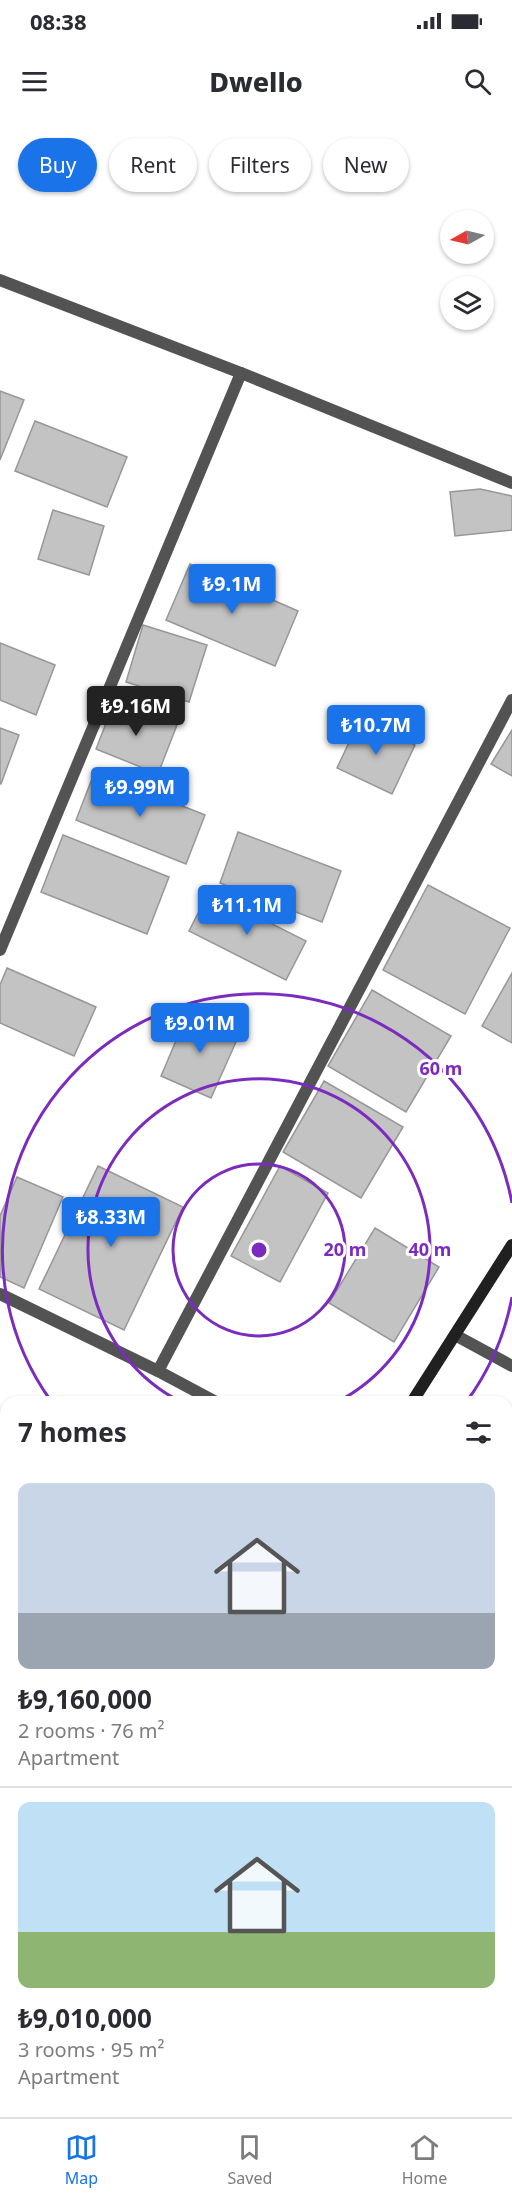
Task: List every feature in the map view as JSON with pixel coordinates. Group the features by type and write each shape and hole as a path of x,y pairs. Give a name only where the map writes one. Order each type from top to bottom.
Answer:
{"street":[{"path":"0,280 241,373 512,483"},
{"path":"0,950 241,373"},
{"path":"158,1371 512,700"},
{"path":"416,1396 512,1245"},
{"path":"0,1294 205,1396"},
{"path":"455,1335 512,1366"}],"building":[{"path":"0,391 24,400 0,460"},
{"path":"35,421 127,457 107,507 15,471"},
{"path":"480,489 512,496 512,530 455,536 450,492"},
{"path":"53,510 104,526 89,575 38,559"},
{"path":"190,564 298,611 275,666 166,620"},
{"path":"143,625 207,645 189,702 126,682"},
{"path":"0,643 55,665 36,715 0,700"},
{"path":"115,700 177,725 158,774 96,749"},
{"path":"360,719 415,745 392,794 337,768"},
{"path":"0,728 19,735 1,784 0,783"},
{"path":"512,730 512,776 491,764"},
{"path":"95,771 205,815 186,864 76,820"},
{"path":"238,832 341,871 322,922 220,883"},
{"path":"63,835 169,877 147,934 41,892"},
{"path":"428,885 510,928 465,1014 383,970"},
{"path":"209,892 306,941 286,980 189,931"},
{"path":"7,968 96,1007 74,1056 0,1023 0,985"},
{"path":"512,973 512,1043 482,1026"},
{"path":"372,990 451,1036 406,1112 328,1066"},
{"path":"189,1010 240,1033 211,1098 161,1076"},
{"path":"324,1081 403,1127 361,1198 283,1152"},
{"path":"98,1166 183,1207 124,1330 39,1289"},
{"path":"280,1166 328,1193 280,1282 231,1256"},
{"path":"17,1177 63,1197 24,1288 0,1277 0,1216"},
{"path":"375,1228 439,1267 394,1342 329,1303"}]}
